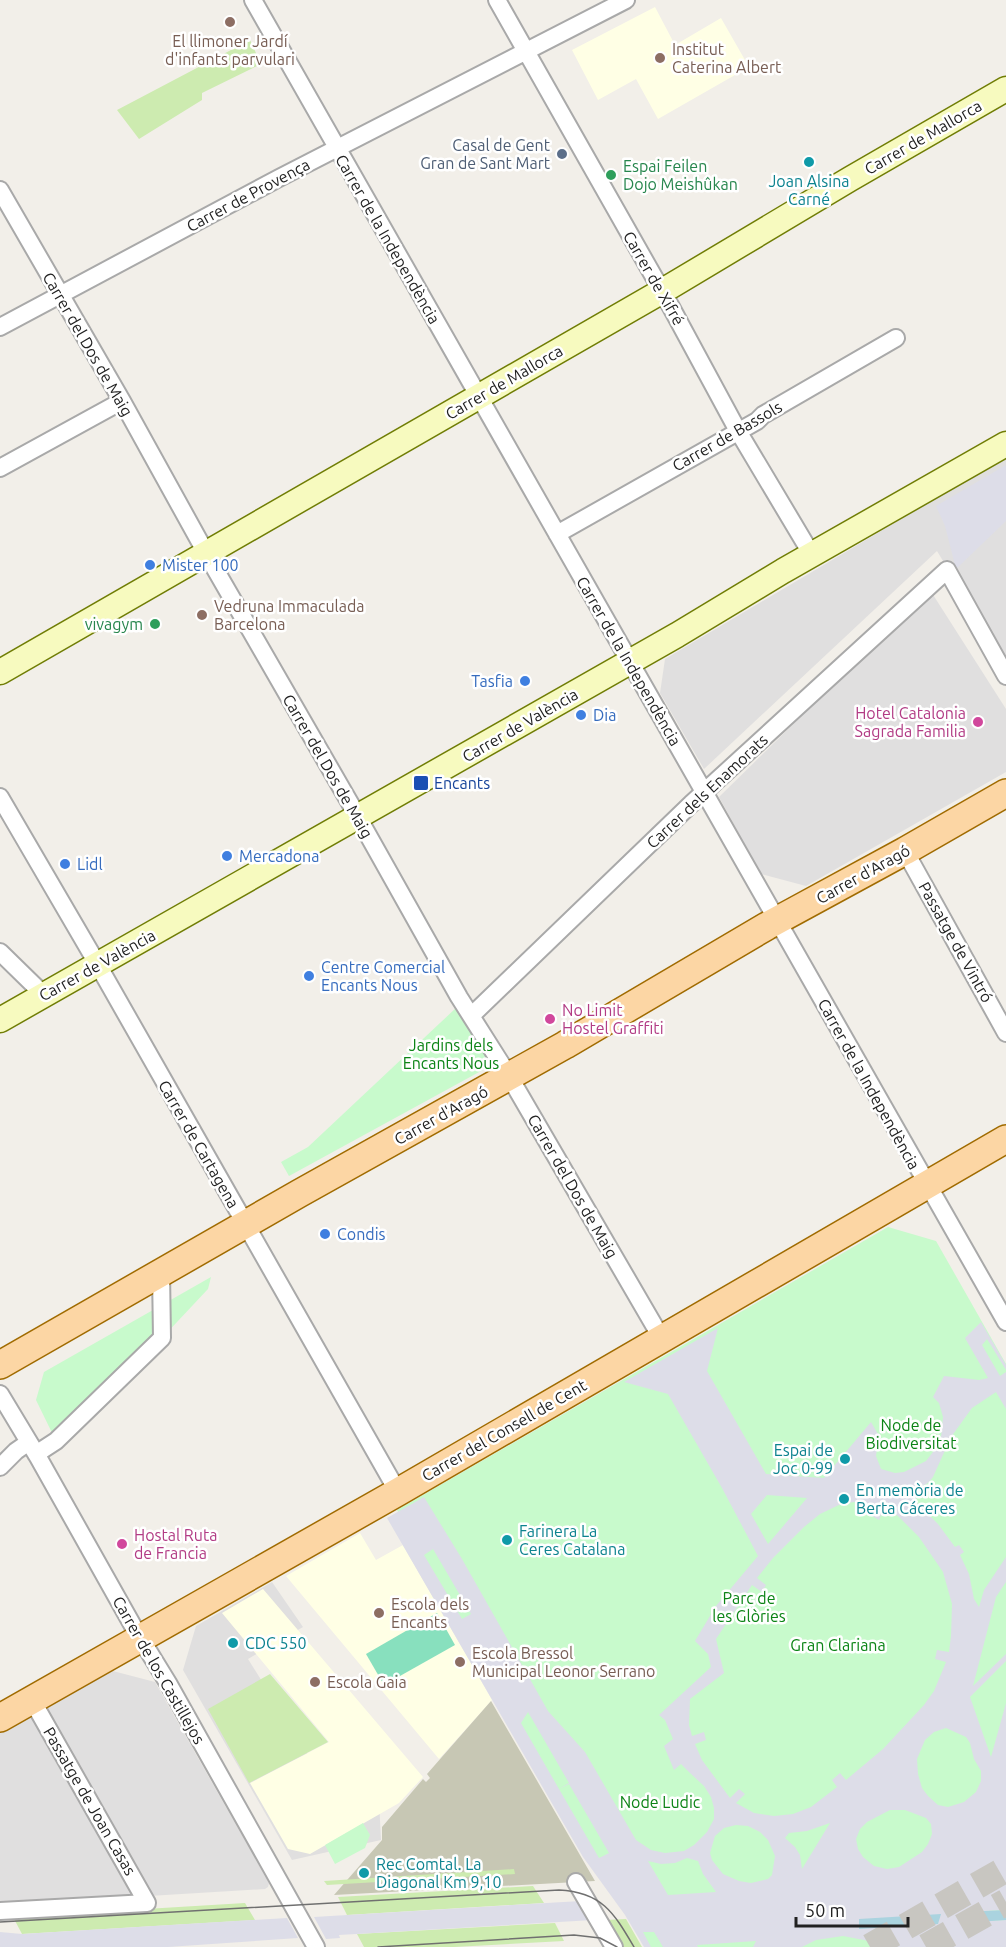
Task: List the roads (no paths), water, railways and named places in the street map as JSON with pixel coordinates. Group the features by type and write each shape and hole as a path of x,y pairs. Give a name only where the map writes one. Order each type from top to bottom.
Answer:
{"main road":[{"name":"Carrer de Mallorca","path":"0,672 662,291 1006,89"},
{"name":"Carrer de València","path":"0,1020 630,662 1006,444"},
{"name":"Carrer d'Aragó","path":"0,1365 245,1224 565,1046 777,920 1006,793"},
{"name":"Carrer del Consell de Cent","path":"0,1718 398,1492 1006,1139"}],"street":[{"name":"Carrer de la Independència","path":"253,0 1006,1322"},
{"name":"Carrer de Xifré","path":"497,0 662,291 738,431 812,555"},
{"name":"Carrer de Provença","path":"0,327 336,148 626,0"},
{"name":"Carrer del Dos de Maig","path":"0,190 459,997 509,1076 662,1339"},
{"name":"Carrer de Bassols","path":"557,534 896,338"},
{"path":"0,468 122,401"},
{"name":"Carrer dels Enamorats","path":"471,1016 705,793 947,570 1006,676"},
{"name":"Carrer de Cartagena","path":"0,797 398,1492"},
{"name":"Passatge de Vintró","path":"905,851 1006,1033"},
{"path":"0,952 44,995"},
{"path":"0,1467 16,1451 56,1441 162,1338 161,1272"},
{"name":"Carrer de los Castillejos","path":"0,1394 168,1683 316,1947"},
{"name":"Passatge de Joan Casas","path":"0,1911 147,1903 32,1700"},
{"path":"580,1887 614,1947"}],"water":[{"path":"1006,1910 1006,1920 962,1923 965,1912"},
{"path":"941,1914 938,1924 859,1929 859,1919"}],"tunnel":[{"path":"870,1947 1006,1869"},
{"path":"926,1947 1006,1902"}],"tram line":[{"path":"0,1922 559,1890 586,1895 605,1906 620,1924 634,1947"},
{"path":"378,1947 574,1935 600,1938 617,1947"}],"place":[{"name":"El llimoner Jardí d'infants parvulari","path":"230,22"},
{"name":"Institut Caterina Albert","path":"660,58"},
{"name":"Casal de Gent Gran de Sant Mart","path":"562,154"},
{"name":"Joan Alsina Carné","path":"809,162"},
{"name":"Espai Feilen Dojo Meishûkan","path":"611,175"},
{"name":"Mister 100","path":"150,565"},
{"name":"Vedruna Immaculada Barcelona","path":"202,615"},
{"name":"vivagym","path":"155,624"},
{"name":"Tasfia","path":"525,681"},
{"name":"Dia","path":"581,715"},
{"name":"Hotel Catalonia Sagrada Familia","path":"978,722"},
{"name":"Encants","path":"421,783"},
{"name":"Mercadona","path":"227,856"},
{"name":"Lidl","path":"65,864"},
{"name":"Centre Comercial Encants Nous","path":"309,976"},
{"name":"No Limit Hostel Graffiti","path":"550,1019"},
{"name":"Condis","path":"325,1234"},
{"name":"Espai de Joc 0-99","path":"845,1459"},
{"name":"En memòria de Berta Cáceres","path":"844,1499"},
{"name":"Farinera La Ceres Catalana","path":"507,1540"},
{"name":"Hostal Ruta de Francia","path":"122,1544"},
{"name":"Escola dels Encants","path":"379,1613"},
{"name":"CDC 550","path":"233,1643"},
{"name":"Escola Bressol Municipal Leonor Serrano","path":"460,1662"},
{"name":"Escola Gaia","path":"315,1682"},
{"name":"Rec Comtal. La Diagonal Km 9,10","path":"364,1873"}],"park label":[{"name":"Jardins dels Encants Nous","path":"451,1054"},
{"name":"Node de Biodiversitat","path":"911,1434"},
{"name":"Parc de les Glòries","path":"749,1607"},
{"name":"Gran Clariana","path":"838,1645"},
{"name":"Node Ludic","path":"660,1802"}]}
